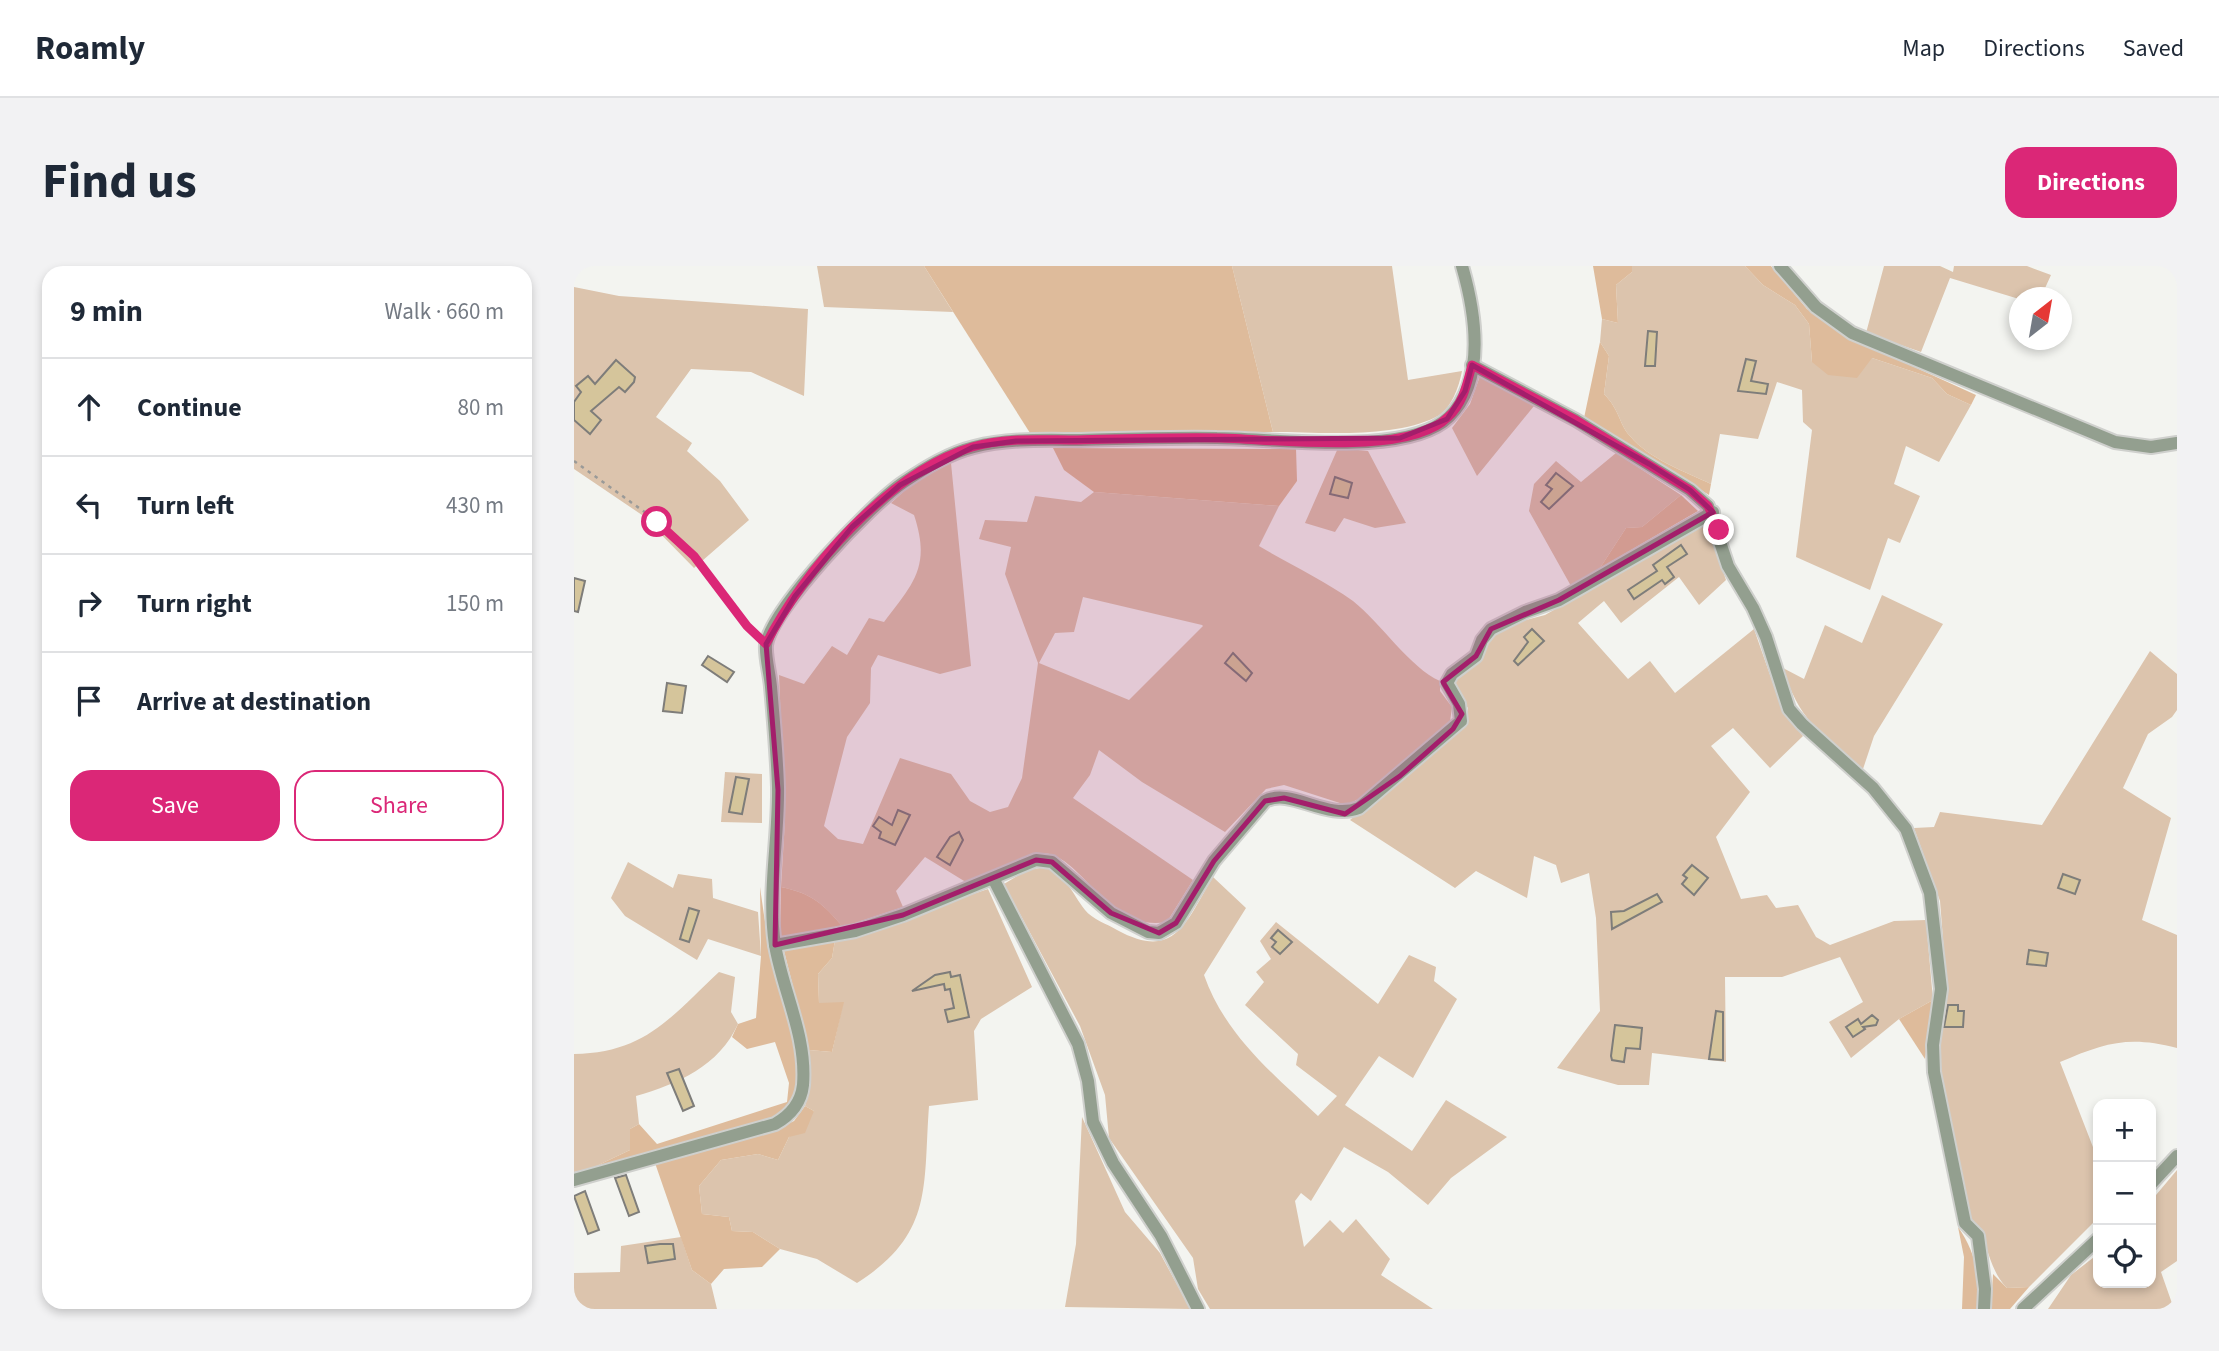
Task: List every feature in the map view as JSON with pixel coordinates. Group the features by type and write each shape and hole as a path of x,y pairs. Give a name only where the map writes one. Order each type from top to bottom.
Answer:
{"street":[{"path":"574,1180 765,1127 785,1118 796,1107 803,1086 803,1058 775,945 772,895 778,790 766,644 795,596 852,527 900,485 937,461 973,447 1016,441 1220,438 1359,442 1401,438 1447,419 1465,391 1472,365 1474,334 1462,266"},
{"path":"1780,266 1816,307 1852,333 2115,442 2151,447 2177,443"},
{"path":"1472,365 1576,420 1649,464 1690,490 1713,512 1728,566 1757,618 1789,709 1873,788 1906,830 1930,893 1941,989 1933,1045 1934,1072 1965,1223 1978,1236 1985,1289 1984,1309"},
{"path":"775,945 855,931 994,880 1036,860 1052,862 1111,913 1148,933 1166,930 1176,923 1214,861 1265,802 1272,797 1284,798 1345,814 1359,808 1400,776 1461,721 1459,704 1447,683 1452,674 1476,656 1482,640 1492,629 1525,612 1559,600 1713,512"},
{"path":"994,880 1078,1044 1088,1082 1093,1122 1113,1163 1161,1236 1198,1309"},
{"path":"2156,1179 2177,1156"},
{"path":"2023,1309 2093,1244"}],"path":[{"path":"574,461 631,501 676,539 723,591 747,626 766,644"}],"highlighted area":[{"path":"1472,365 1649,464 1690,490 1713,512 1559,600 1491,629 1476,656 1443,682 1462,714 1453,729 1400,776 1345,814 1284,798 1265,801 1214,861 1176,923 1159,933 1111,913 1052,862 1036,860 903,915 775,945 778,790 766,644 795,596 852,527 900,485 973,447 1016,441 1400,438 1447,419 1465,391"}],"shaded area":[{"path":"817,266 924,266 953,312 824,307"},
{"path":"924,266 1232,266 1273,432 1030,433"},
{"path":"1232,266 1392,266 1408,380 1462,371 1450,404 1436,417 1399,429 1356,433 1273,432"},
{"path":"1593,266 1632,266 1632,272 1616,285 1618,323 1602,319"},
{"path":"1632,266 1745,266 1763,285 1795,305 1809,324 1812,362 1872,358 1932,378 1947,394 1971,405 1939,462 1906,446 1894,484 1920,496 1900,543 1888,538 1870,590 1796,557 1812,430 1803,422 1802,390 1777,382 1758,439 1720,434 1711,484 1657,458 1626,431 1604,394 1609,356 1600,342 1602,319 1618,323 1616,285 1632,272"},
{"path":"1745,266 1771,266 1807,309 1855,340 1976,395 1971,405 1947,394 1932,378 1872,358 1857,378 1828,375 1812,362 1809,324 1795,305 1763,285"},
{"path":"1884,266 1940,266 1953,272 1954,266 2027,266 2051,275 2046,287 2009,287 2009,296 1950,278 1921,352 1866,333"},
{"path":"574,287 619,296 808,309 804,396 751,372 691,369 656,417 692,443 687,451 720,481 749,520 694,568 642,515 574,469"},
{"path":"1600,342 1609,356 1604,394 1626,431 1657,458 1711,484 1709,495 1584,418"},
{"path":"1480,376 1534,406 1477,476 1452,428 1470,404"},
{"path":"1053,448 1296,449 1297,481 1279,506 1094,492 1064,470"},
{"path":"1338,448 1368,451 1406,523 1375,528 1344,518 1335,532 1305,523"},
{"path":"1616,453 1681,495 1642,527 1626,528 1600,568 1571,586 1529,511 1534,484 1556,461 1581,482"},
{"path":"951,463 971,666 940,674 878,655 871,668 870,703 847,737 824,826 838,839 863,844 900,758 951,774 970,801 990,812 1008,807 1022,778 1038,663 1005,574 1011,547 979,539 985,520 1027,522 1035,496 1081,502 1094,492 1279,506 1259,546 1330,586 1364,610 1407,656 1440,681 1440,691 1452,707 1450,722 1369,794 1346,805 1284,785 1266,789 1225,832 1142,782 1099,750 1090,775 1073,798 1193,880 1167,922 1145,922 1126,915 1065,862 1050,854 1034,854 969,884 925,857 896,891 903,907 843,927 816,901 781,887 785,820 779,675 804,684 832,646 847,655 869,618 884,622 904,596 917,573 920,561 919,533 914,515 891,503 913,483","holes":["1083,597 1202,625 1129,700 1039,663 1055,633 1074,632"]},
{"path":"1681,495 1698,511 1600,568 1626,528 1642,527"},
{"path":"1707,523 1726,580 1699,605 1679,577 1621,623 1604,601 1578,623 1628,679 1650,661 1675,693 1754,629 1783,712 1803,736 1770,768 1733,728 1711,746 1750,792 1716,837 1741,899 1767,895 1776,908 1798,905 1816,937 1830,945 1894,921 1926,920 1933,1000 1899,1019 1851,1058 1829,1022 1863,1002 1840,957 1782,977 1725,977 1726,1062 1652,1053 1649,1085 1618,1085 1557,1068 1600,1011 1596,918 1589,873 1561,883 1556,865 1534,856 1527,898 1476,871 1455,888 1350,820 1467,724 1468,708 1453,689 1453,683 1482,659 1492,635 1518,622 1545,615"},
{"path":"1882,595 1943,624 1874,736 1863,769 1814,726 1796,701 1783,668 1804,679 1825,625 1862,643"},
{"path":"2150,651 2177,674 2177,710 2172,717 2148,734 2123,788 2171,818 2142,920 2177,935 2177,1048 2145,1042 2117,1043 2060,1062 2093,1147 2093,1223 2029,1287 2007,1288 2000,1280 1982,1237 1971,1220 1938,1076 1936,1044 1947,990 1940,901 1914,828 1934,827 1940,812 2042,825"},
{"path":"725,772 762,774 762,823 721,822"},
{"path":"628,862 673,888 678,874 712,879 713,898 758,912 761,956 708,939 697,960 625,916 611,898"},
{"path":"1046,867 1064,880 1092,916 1137,939 1153,941 1166,939 1177,932 1213,877 1246,908 1204,975 1213,997 1237,1035 1252,1052 1318,1116 1337,1096 1296,1065 1298,1054 1245,1005 1264,982 1256,972 1271,959 1260,941 1276,922 1378,1004 1409,955 1436,967 1434,981 1457,999 1413,1078 1379,1056 1345,1105 1412,1151 1446,1100 1507,1137 1451,1178 1428,1205 1388,1172 1344,1147 1311,1201 1301,1193 1295,1201 1304,1247 1330,1220 1343,1233 1356,1219 1390,1259 1381,1275 1433,1309 1210,1309 1198,1289 1193,1258 1109,1138 1105,1095 1080,1026 1004,884 1027,870"},
{"path":"760,887 768,939 797,1043 800,1083 794,1104 762,1124 590,1169 630,1150 630,1129 639,1124 657,1144 787,1102 789,1083 775,1042 747,1049 732,1037 738,1024 756,1018 761,956"},
{"path":"781,887 816,901 843,927 780,939"},
{"path":"988,889 1032,987 981,1019 974,1031 978,1100 929,1106 924,1185 920,1206 912,1227 900,1246 882,1265 857,1283 817,1259 780,1249 753,1232 732,1231 729,1217 702,1214 699,1186 721,1160 758,1154 778,1160 789,1137 814,1111 805,1106 810,1088 809,1050 832,1052 843,1003 819,1003 818,974 832,958 835,940"},
{"path":"835,940 832,958 818,974 819,1003 844,1002 832,1052 809,1050 784,951"},
{"path":"719,972 735,977 731,1012 738,1024 730,1039 696,1071 667,1086 636,1096 639,1124 630,1129 630,1150 590,1169 574,1172 574,1054 620,1047 655,1030"},
{"path":"1933,1000 1925,1059 1899,1019"},
{"path":"805,1106 814,1111 805,1133 789,1137 778,1160 758,1154 721,1160 699,1186 702,1214 729,1217 732,1231 753,1232 780,1249 762,1267 724,1269 711,1284 692,1270 655,1163 779,1128 794,1121"},
{"path":"1082,1117 1125,1212 1160,1253 1190,1309 1065,1307 1076,1244"},
{"path":"2177,1170 2177,1261 2161,1272 2174,1309 2048,1309 2071,1275 2093,1258 2093,1288 2156,1288 2156,1195"},
{"path":"1958,1227 1976,1266 1978,1309 1962,1309 1964,1257"},
{"path":"681,1237 692,1270 711,1284 717,1309 574,1309 574,1273 620,1272 621,1246"},
{"path":"1993,1274 2007,1288 2029,1287 2010,1309 1991,1309"}],"building":[{"path":"1648,331 1657,332 1655,366 1645,366"},
{"path":"1746,359 1756,361 1751,381 1768,384 1766,394 1738,391"},
{"path":"616,360 635,377 634,382 625,392 619,387 591,411 601,420 590,434 574,420 574,402 581,392 576,386 588,376 595,384"},
{"path":"1556,473 1573,486 1549,509 1541,502 1552,489 1546,485"},
{"path":"1335,477 1352,483 1348,498 1330,494"},
{"path":"1681,545 1687,554 1667,567 1674,577 1665,584 1662,580 1634,599 1628,590 1657,571 1653,565"},
{"path":"574,578 585,581 578,612 574,611"},
{"path":"1532,629 1544,641 1518,665 1514,661 1528,642 1524,637"},
{"path":"1233,653 1252,673 1246,681 1225,663"},
{"path":"708,656 734,672 727,682 702,665"},
{"path":"667,683 686,686 682,713 663,711"},
{"path":"736,777 749,779 742,814 729,812"},
{"path":"898,810 910,815 895,845 879,838 881,832 873,826 879,817 892,825"},
{"path":"959,832 963,840 950,865 937,857 950,837"},
{"path":"1692,865 1708,878 1694,895 1682,884 1687,878 1683,875"},
{"path":"2063,874 2080,880 2075,894 2058,888"},
{"path":"1657,894 1662,902 1612,929 1611,912 1624,911"},
{"path":"689,908 699,911 689,942 680,939"},
{"path":"1278,930 1292,942 1280,954 1272,947 1276,942 1271,938"},
{"path":"2029,950 2048,953 2046,966 2027,964"},
{"path":"950,972 951,977 960,975 969,1017 948,1022 945,1010 954,1008 950,989 945,990 944,984 912,991 935,975"},
{"path":"1948,1005 1958,1005 1958,1011 1964,1011 1963,1027 1944,1027"},
{"path":"1716,1011 1723,1012 1723,1060 1709,1059"},
{"path":"1872,1015 1878,1020 1876,1025 1863,1027 1865,1029 1853,1037 1846,1027 1858,1019 1861,1024"},
{"path":"1615,1025 1642,1028 1640,1049 1626,1048 1624,1062 1612,1060 1611,1056"},
{"path":"679,1069 694,1106 683,1111 667,1073"},
{"path":"626,1175 639,1212 629,1216 615,1178"},
{"path":"585,1191 599,1230 588,1234 574,1196"},
{"path":"673,1244 675,1259 648,1263 645,1246"}],"route":[{"path":"657,522 694,556 747,626 766,644 795,596 852,527 900,485 937,461 973,447 1016,441 1220,438 1359,442 1401,438 1447,419 1465,391 1472,365 1576,420 1690,490 1713,512 1719,530"}]}
